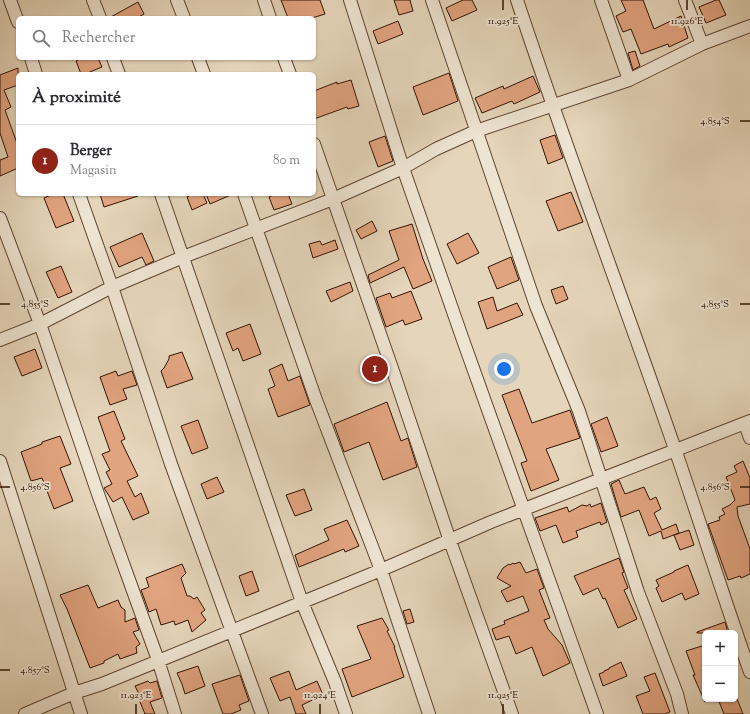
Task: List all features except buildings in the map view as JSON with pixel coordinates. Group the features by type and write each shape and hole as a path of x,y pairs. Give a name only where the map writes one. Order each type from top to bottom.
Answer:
{"street":[{"path":"10,0 16,16"},
{"path":"93,0 99,16"},
{"path":"177,0 183,16"},
{"path":"264,0 269,16"},
{"path":"350,0 403,168 597,714"},
{"path":"432,0 536,306 581,418 638,592 677,694 682,714"},
{"path":"517,0 552,106 675,451 750,672"},
{"path":"601,0 629,80"},
{"path":"685,0 702,44"},
{"path":"0,340 40,324 112,287 183,257 333,199 403,168 436,149 476,131 629,80 702,44 750,26"},
{"path":"32,60 35,72"},
{"path":"114,60 118,72"},
{"path":"199,60 203,72"},
{"path":"285,60 289,72"},
{"path":"316,150 450,541 512,714"},
{"path":"80,196 112,287 171,464 262,714"},
{"path":"162,196 302,602 335,682 346,714"},
{"path":"245,196 316,400 381,570 429,714"},
{"path":"0,218 40,324 98,494 158,660 175,714"},
{"path":"25,714 381,570 491,522 747,422 750,438"},
{"path":"0,461 80,714"}],"place":[{"name":"Berger","path":"375,369"}]}
